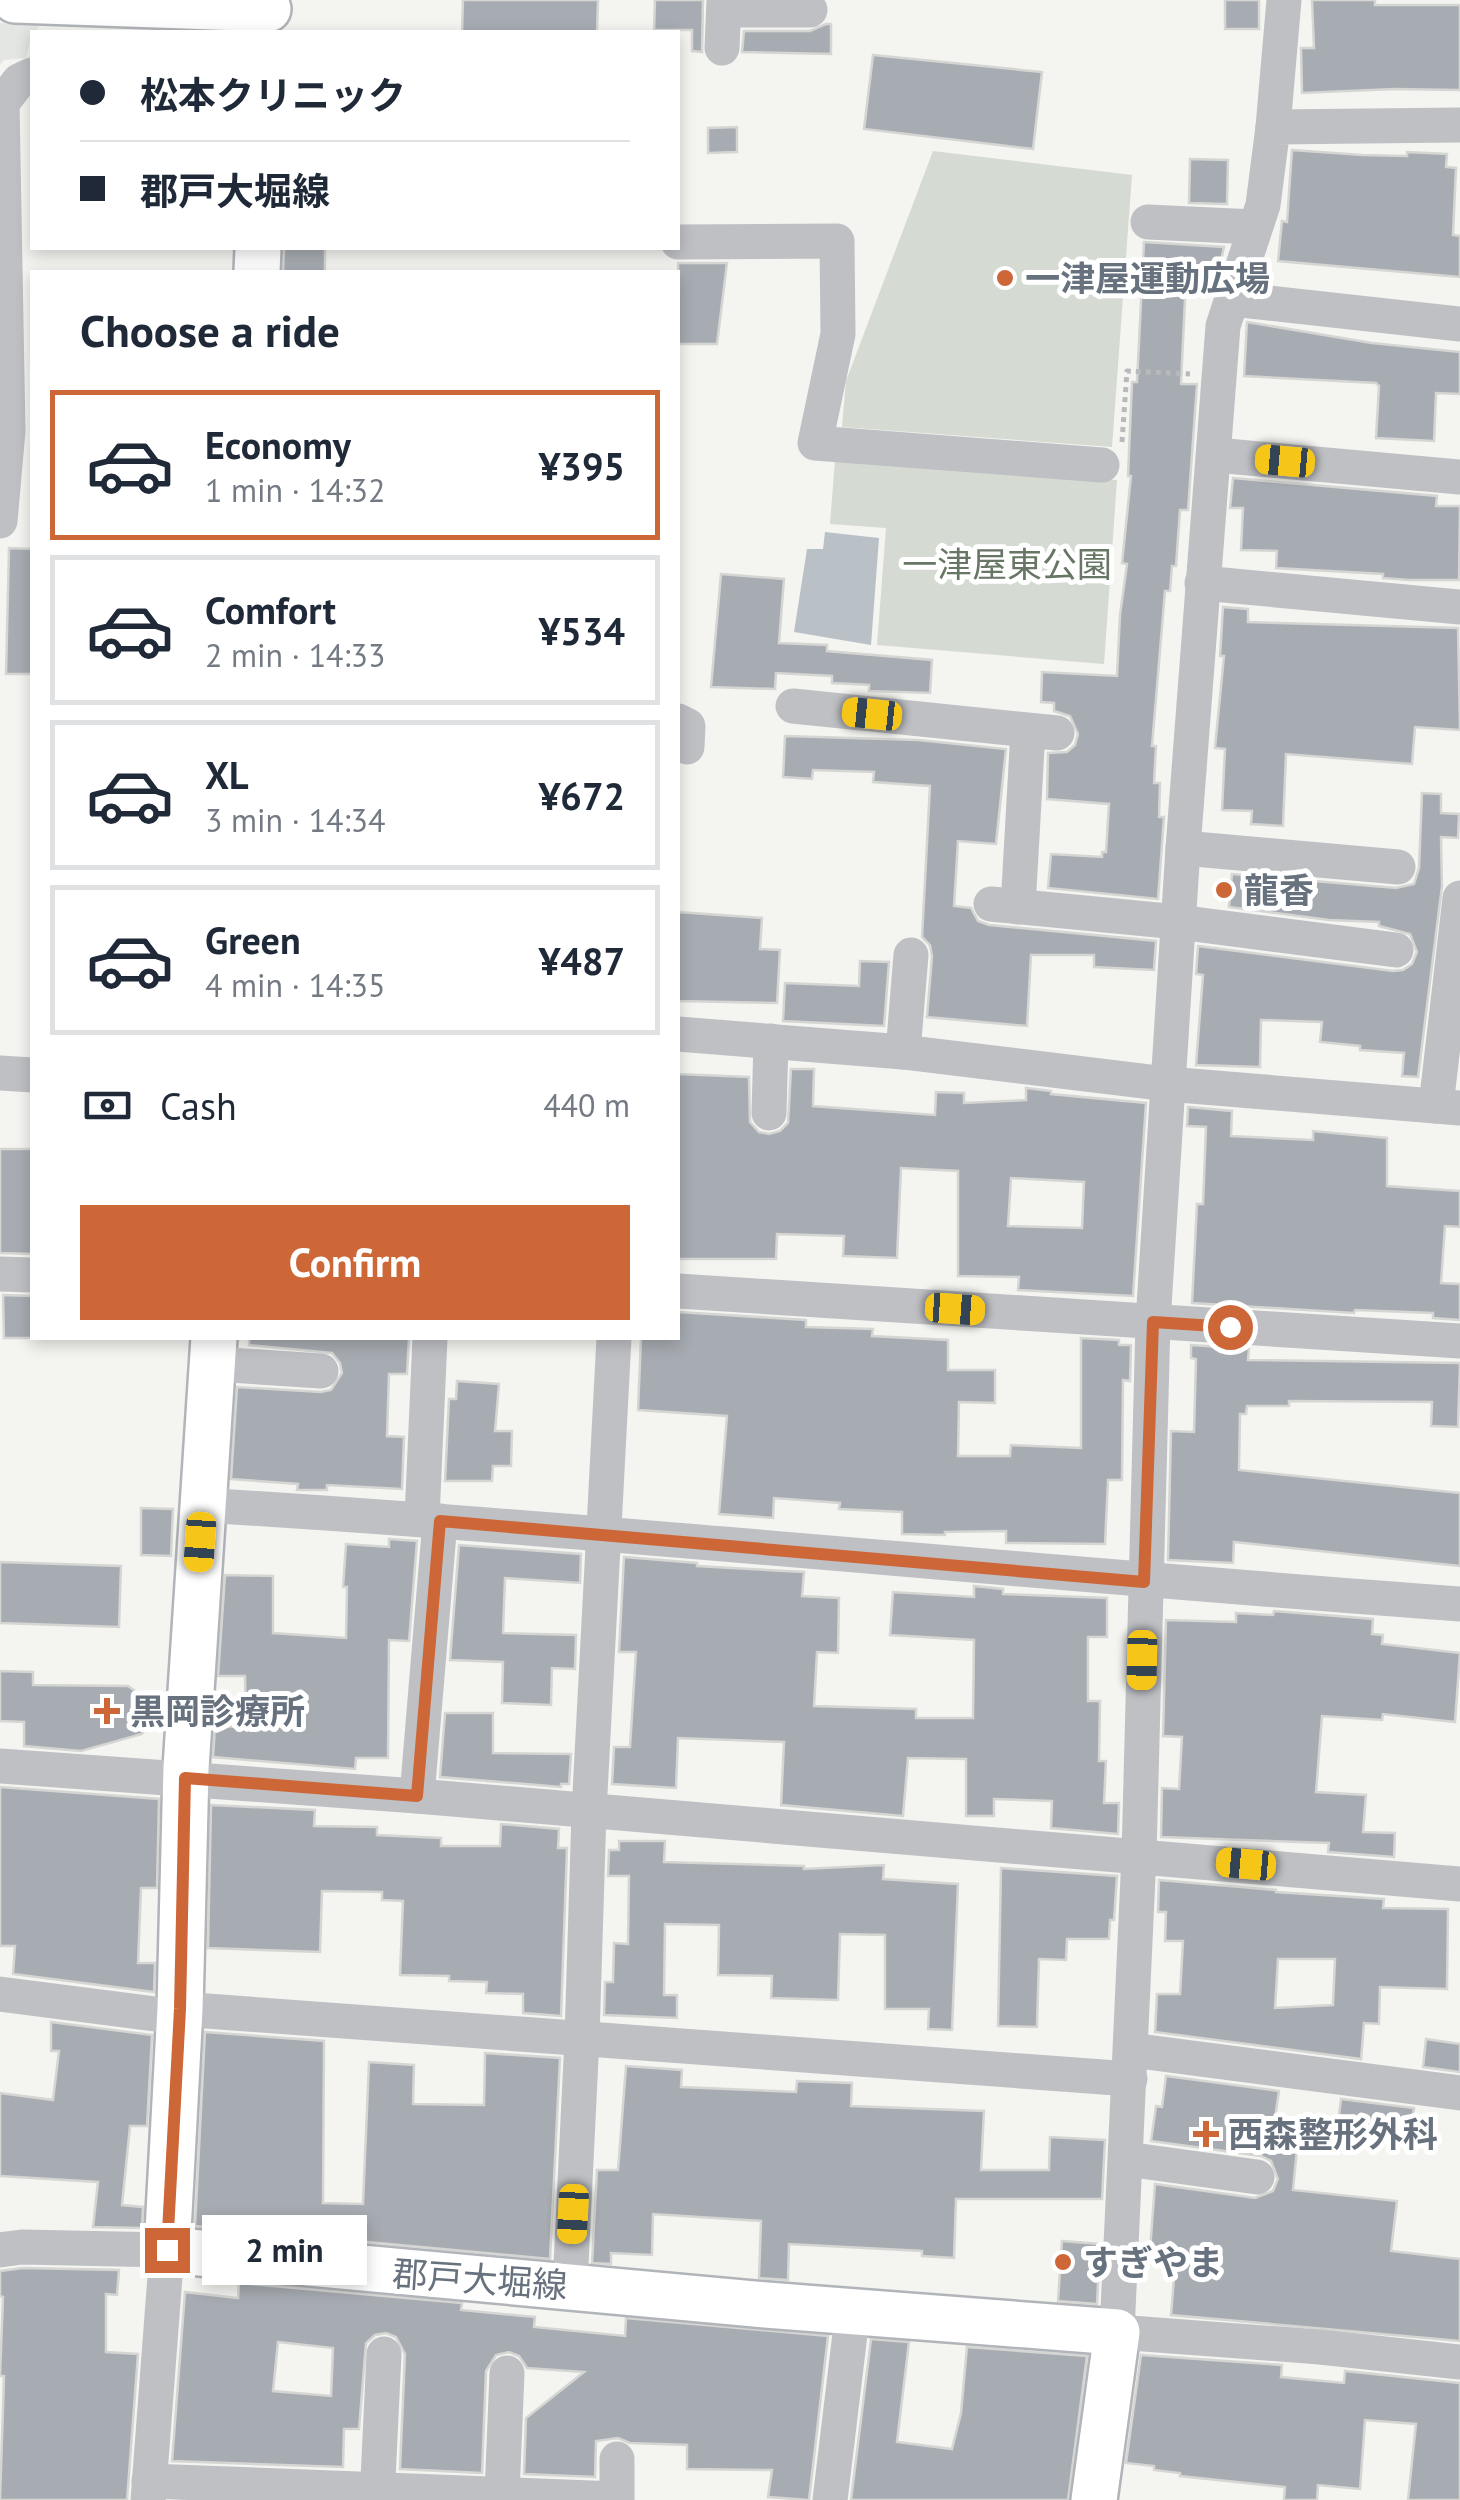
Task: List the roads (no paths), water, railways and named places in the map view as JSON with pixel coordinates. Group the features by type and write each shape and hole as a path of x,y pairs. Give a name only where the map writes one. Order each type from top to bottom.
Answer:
{"main road":[{"path":"44,8 268,14"},
{"path":"167,2250 180,2013 185,1778 214,1351"},
{"name":"郡戸大堀線","path":"167,2250 378,2272 1116,2332"},
{"path":"1094,2500 1116,2332"}],"street":[{"path":"1284,0 1262,205 1223,326 1202,583 1153,1322 1139,1855 1116,2332 1460,2362"},
{"path":"722,48 724,5 810,10"},
{"path":"0,521 8,431 2,103 19,81 30,77"},
{"path":"1273,126 1460,125"},
{"path":"1148,222 1255,227"},
{"path":"680,242 837,241 838,334 815,443 1102,465"},
{"path":"1232,298 1460,324"},
{"path":"1215,455 1460,477"},
{"path":"1202,583 1460,608"},
{"path":"793,706 1042,732 1004,906 1178,922 1339,957 1396,950"},
{"path":"1183,848 1398,868"},
{"path":"680,1034 904,1052 1167,1084 1448,1107 1460,898"},
{"path":"904,1052 911,955"},
{"path":"769,1113 771,1042"},
{"path":"0,1073 30,1075"},
{"path":"0,1274 30,1274"},
{"path":"680,1291 1460,1341"},
{"path":"417,1796 431,1520 430,1340"},
{"path":"570,2285 614,1340"},
{"path":"214,1351 321,1372"},
{"path":"202,1505 431,1520 1144,1582 1460,1604"},
{"path":"0,1766 417,1796 1460,1884"},
{"path":"0,1994 180,2013 582,2038 1130,2064 1460,2093"},
{"path":"1126,2159 1257,2176"},
{"path":"0,2250 167,2250 149,2490 618,2499 617,2459"},
{"path":"830,2500 853,2309"},
{"path":"377,2495 384,2354"},
{"path":"502,2494 507,2373"}],"place":[{"name":"一津屋運動広場","path":"1005,278"},
{"name":"龍香","path":"1224,890"},
{"name":"黒岡診療所","path":"107,1711"},
{"name":"西森整形外科","path":"1206,2134"},
{"name":"すぎやま","path":"1063,2262"}],"park label":[{"name":"一津屋東公園","path":"1007,564"}]}
